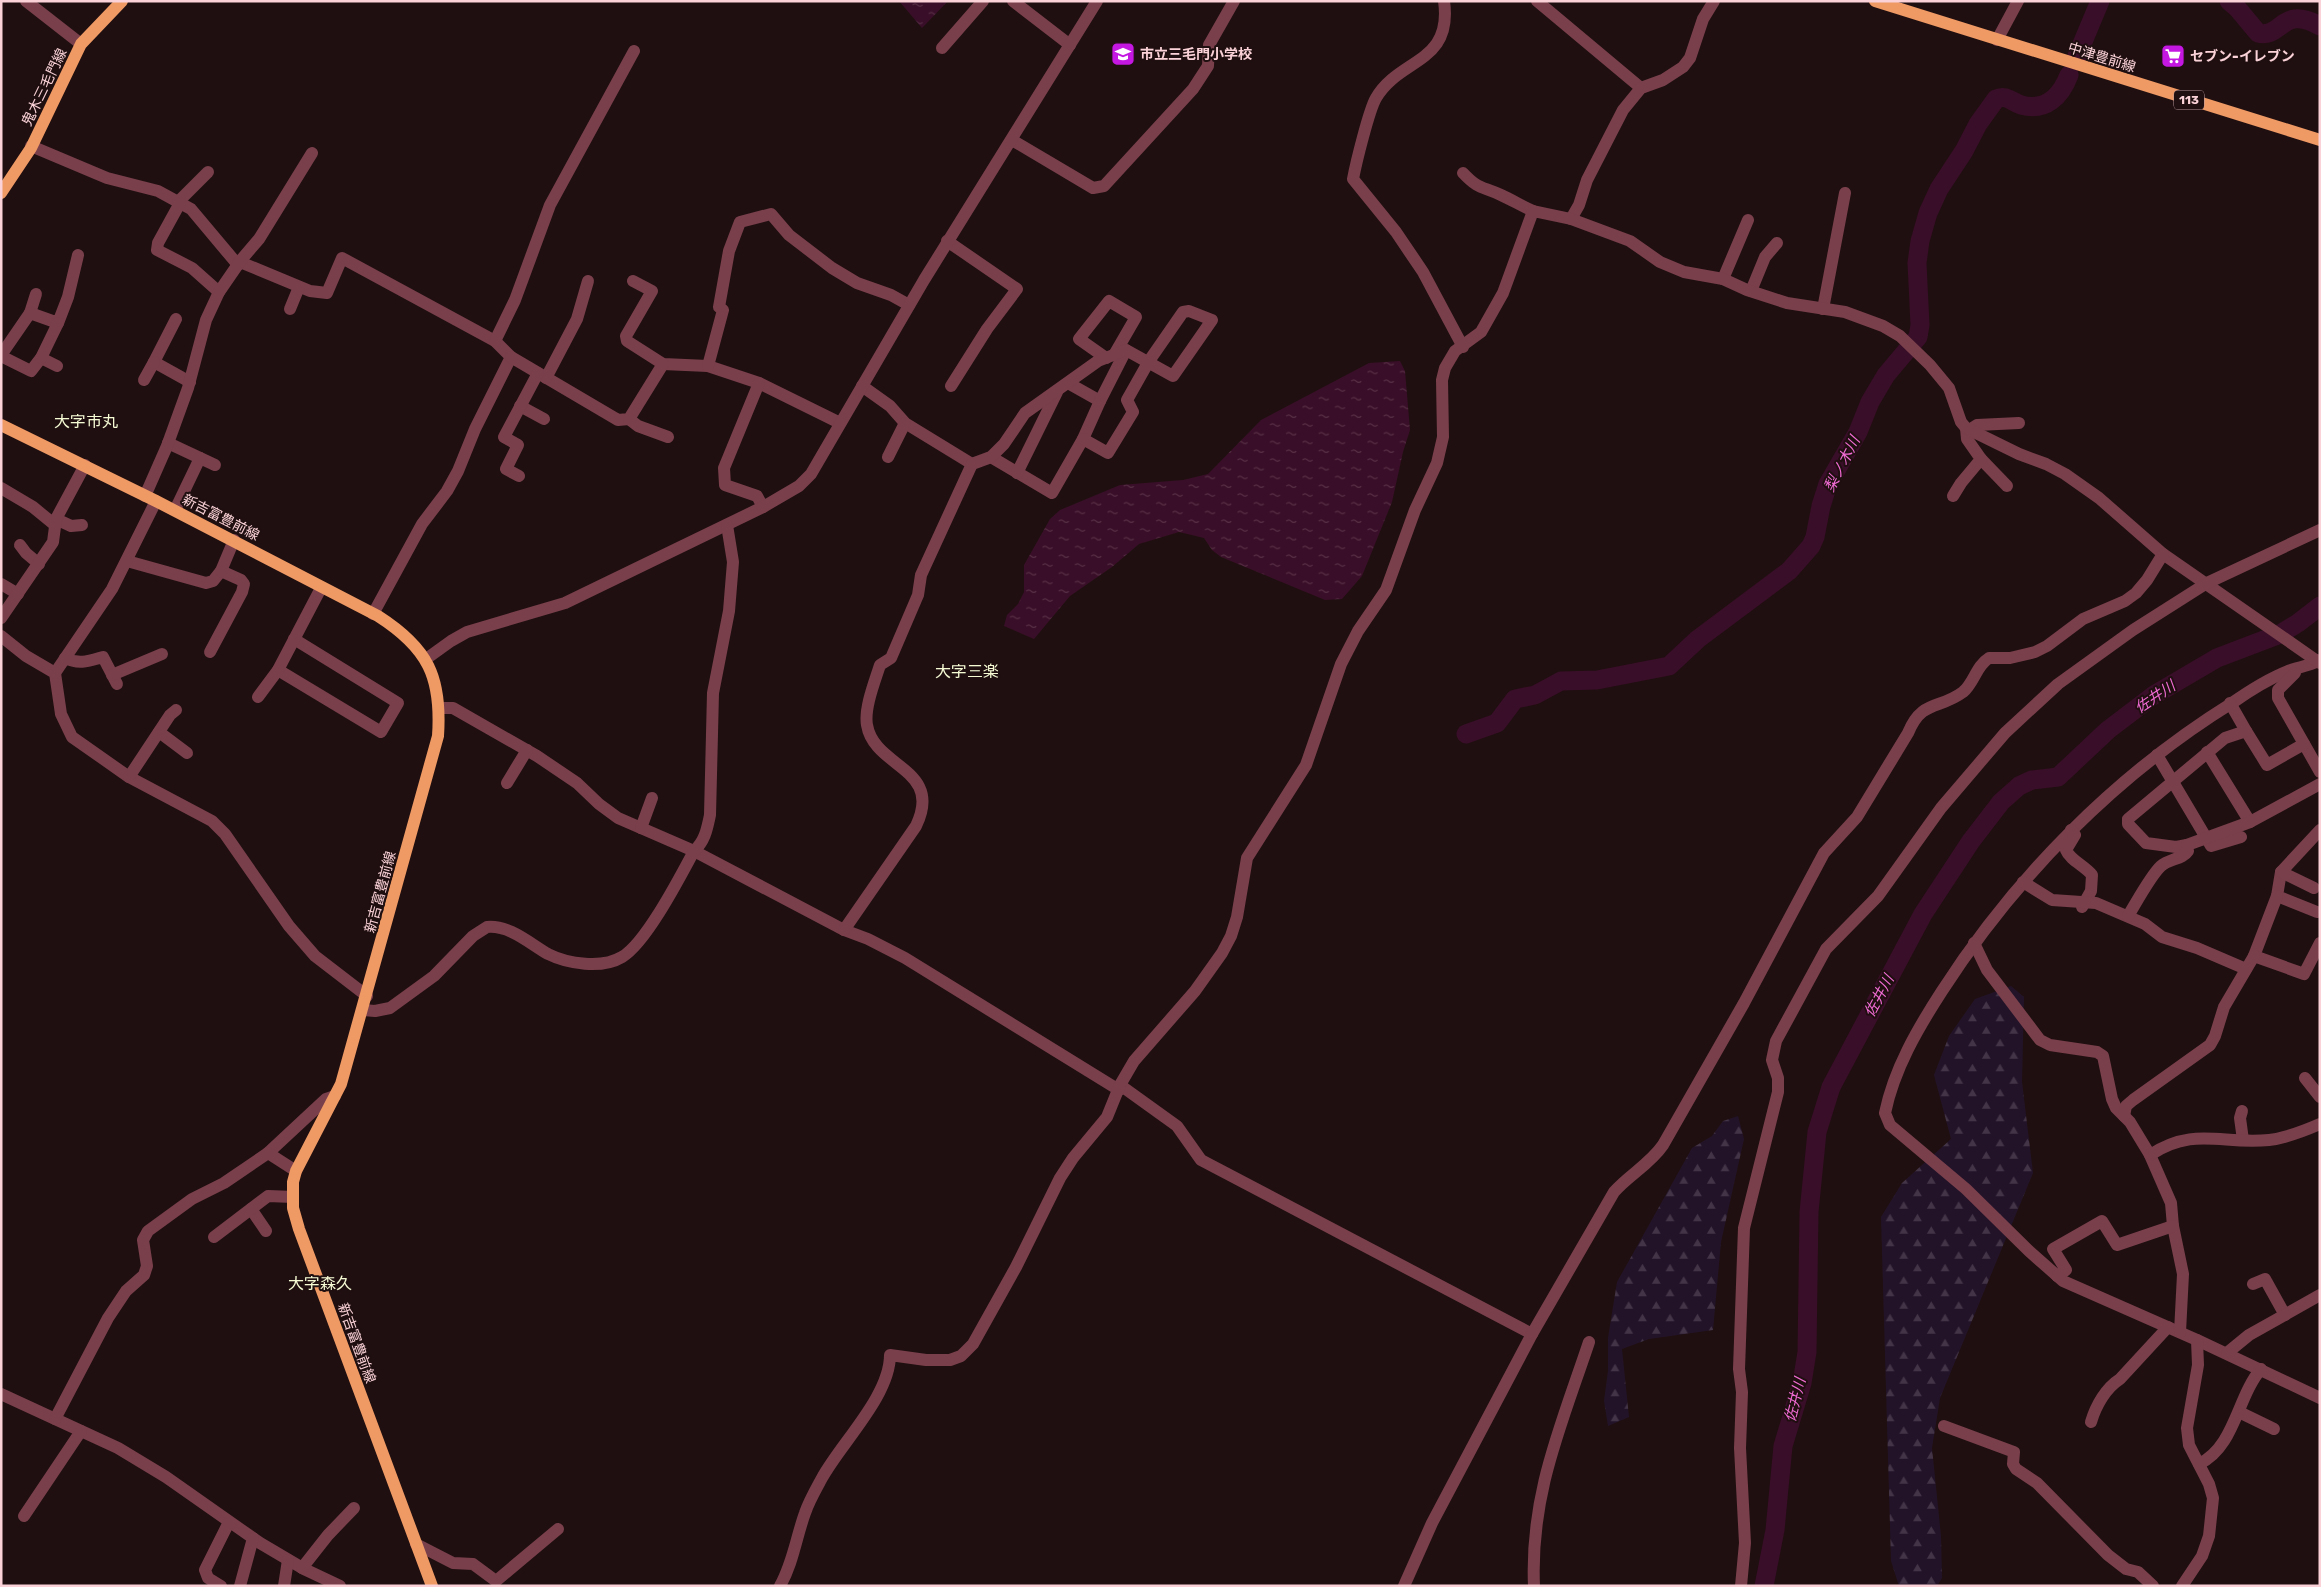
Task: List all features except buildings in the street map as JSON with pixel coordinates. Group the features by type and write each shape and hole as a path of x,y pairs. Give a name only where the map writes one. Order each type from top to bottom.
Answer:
{"main road":[{"name":"鬼木三毛門線","path":"1,194 31,146 81,44 122,1"},
{"name":"中津豊前線","path":"1875,1 2320,140"},
{"name":"新吉富豊前線","path":"1,425 175,510 373,614 405,634 426,658 435,682 440,708 438,736 367,996 341,1084 296,1171 293,1197 293,1208 299,1229 432,1586"}],"street":[{"path":"26,1 81,44"},
{"path":"942,48 983,1"},
{"path":"1013,1 1070,45"},
{"path":"426,658 467,632 565,603 763,508 799,486 812,474 947,241 1012,140 1097,1"},
{"path":"1012,140 1093,188 1104,186 1194,89 1208,66 1209,45 1234,1"},
{"path":"1444,1 1443,33 1420,62 1388,82 1375,99 1354,179 1396,232 1423,272 1463,347"},
{"path":"1538,1 1641,88"},
{"path":"1571,219 1579,205 1587,180 1623,110 1641,88 1663,80 1683,67 1690,58 1703,19 1714,1"},
{"path":"1997,40 2018,1"},
{"path":"495,341 515,300 550,205 634,51"},
{"path":"31,146 107,178 158,191 191,209 239,264 310,291 327,293 342,258 495,341 512,357 618,420 628,419 638,426 668,437"},
{"path":"312,153 259,239 219,292 206,320 190,382 127,561 112,589 55,673 60,714 72,738 129,777 212,821 225,834 289,926 315,956 367,996"},
{"path":"208,172 179,203 158,243 157,250 192,268 219,292"},
{"path":"1463,173 1473,183 1485,190 1498,194 1533,211 1571,219 1630,241 1660,262 1684,272 1723,279 1750,291 1787,303 1845,312 1883,326 1900,336 1930,365 1949,388 1961,422 1968,429 2019,454 2055,468 2099,498 2163,554 2210,585 2313,662"},
{"path":"1823,309 1845,193"},
{"path":"780,1586 792,1561 806,1511 823,1477 846,1441 864,1418 888,1372 890,1355 926,1360 950,1360 961,1356 973,1344 1016,1267 1060,1178 1073,1158 1107,1117 1119,1087 1134,1061 1210,971 1231,936 1237,917 1247,858 1306,765 1341,664 1358,632 1386,590 1415,510 1437,464 1443,437 1443,374 1455,351 1481,332 1503,293 1533,211"},
{"path":"708,366 723,310 719,306 728,250 740,222 771,214 789,236 832,268 857,283 891,295 909,305"},
{"path":"1723,279 1748,220"},
{"path":"947,241 1017,289 987,329 951,386"},
{"path":"1750,291 1765,258 1776,243"},
{"path":"36,294 30,313 1,356 31,371 41,358 58,323 68,297 78,255"},
{"path":"633,281 652,291 626,336 627,341 663,364 708,366 759,383 840,424"},
{"path":"519,476 506,469 518,445 504,437 520,406 577,320 588,282"},
{"path":"290,309 299,286"},
{"path":"844,930 916,826 922,812 921,796 915,778 877,746 867,728 866,718 870,696 880,665 891,658 918,595 921,574 972,464 991,457 1004,444 1025,413 1068,383 1115,354 1149,361 1173,376 1212,320 1189,311 1182,312 1149,361 1127,400 1134,412 1108,452 1083,439"},
{"path":"30,313 58,323"},
{"path":"144,380 176,319"},
{"path":"991,457 1052,493 1083,439 1100,401 1115,354"},
{"path":"373,614 422,524 447,491 458,471 475,429 512,357"},
{"path":"41,358 57,366"},
{"path":"154,362 190,382"},
{"path":"628,419 663,364"},
{"path":"759,383 724,468 725,485 757,496 763,508"},
{"path":"1068,383 1100,401"},
{"path":"862,386 890,406 905,423 955,456 972,464"},
{"path":"1017,472 1057,392"},
{"path":"520,406 544,419"},
{"path":"888,457 905,423"},
{"path":"1968,429 1977,425 2020,423"},
{"path":"1968,429 1967,439 1980,459 2007,486"},
{"path":"168,443 214,465"},
{"path":"175,510 200,458"},
{"path":"1953,496 1980,459"},
{"path":"1,618 53,542 55,522 85,465"},
{"path":"1,488 55,522 71,526 82,525"},
{"path":"363,1010 375,1011 390,1008 434,976 473,936 487,927 496,926 510,931 550,954 568,962 581,964 617,960 633,948 661,910 694,851 701,845 710,815 713,693 732,588 733,562 727,525"},
{"path":"1741,1586 1745,1543 1740,1448 1742,1392 1739,1369 1744,1228 1778,1092 1778,1078 1772,1060 1776,1041 1826,949 1878,896 1941,808 2005,733 2038,702 2104,649 2210,585 2320,530"},
{"path":"127,561 206,583 213,581 221,571 234,540"},
{"path":"20,545 39,564"},
{"path":"1404,1586 1432,1523 1532,1334 1614,1192 1626,1178 1646,1164 1663,1145 1740,1011 1824,853 1857,817 1918,714 1963,692 1979,666 1988,658 2010,658 2035,652 2047,646 2083,618 2130,598 2147,580 2163,554"},
{"path":"210,652 242,592 244,584 241,580 221,571"},
{"path":"1,584 18,594"},
{"path":"258,697 278,670 322,588"},
{"path":"1,636 26,656 55,673"},
{"path":"278,670 381,732 398,703 294,639"},
{"path":"65,658 74,662 85,662 103,657 114,680 162,654"},
{"path":"2313,662 2287,671 2230,703 2157,755 2071,830 2040,862 1974,943 1928,1012 1905,1055 1885,1110 1885,1117 1890,1126 1966,1189 2057,1276 2081,1290 2197,1340 2320,1398"},
{"path":"2313,662 2283,683 2278,690 2278,698 2320,772"},
{"path":"2230,703 2267,765 2304,744"},
{"path":"440,708 453,708 527,750 577,783 599,804 618,818 694,851 844,930 868,939 905,958 1119,1087 1177,1126 1184,1133 1201,1160 1532,1334"},
{"path":"129,777 170,715 176,710"},
{"path":"2246,731 2225,738 2207,752 2128,819 2128,824 2146,843 2176,847 2187,845 2250,822 2320,784"},
{"path":"159,732 186,753"},
{"path":"507,783 527,750"},
{"path":"2207,752 2250,822"},
{"path":"2157,755 2210,846 2241,838"},
{"path":"642,828 652,798"},
{"path":"2071,830 2075,835 2066,850 2068,855 2087,868 2092,875 2091,891 2082,906"},
{"path":"2124,1116 2126,1106 2133,1100 2210,1045 2215,1036 2224,1007 2254,956 2277,896 2281,872 2320,830"},
{"path":"2128,916 2160,866 2186,854 2188,851 2187,845"},
{"path":"2281,872 2314,888"},
{"path":"2023,882 2052,900 2082,906 2096,903 2145,924 2162,937 2197,948 2246,969"},
{"path":"2277,896 2317,912"},
{"path":"1974,943 1987,970 2040,1040 2050,1045 2097,1052 2103,1056 2112,1099 2116,1108 2130,1122 2150,1155 2171,1203 2173,1226 2183,1274 2174,1330 2112,1384 2095,1411 2091,1422"},
{"path":"2254,956 2304,974 2320,943"},
{"path":"2305,1078 2320,1097"},
{"path":"54,1419 108,1318 126,1291 144,1275 147,1266 143,1240 148,1231 192,1199 224,1183 268,1153 326,1099 335,1096"},
{"path":"2242,1111 2240,1118 2244,1140"},
{"path":"2150,1155 2164,1146 2195,1137 2270,1140 2298,1133 2320,1124"},
{"path":"268,1153 296,1171"},
{"path":"214,1237 268,1196 293,1197"},
{"path":"251,1209 266,1231"},
{"path":"2057,1276 2066,1270 2053,1249 2102,1221 2117,1245 2173,1226"},
{"path":"2253,1284 2264,1279 2285,1315"},
{"path":"2227,1354 2249,1335 2320,1295"},
{"path":"2182,1586 2202,1556 2209,1536 2213,1498 2209,1484 2189,1445 2188,1428 2198,1365 2197,1340"},
{"path":"1534,1586 1532,1554 1542,1489 1563,1416 1589,1342"},
{"path":"2199,1464 2211,1459 2239,1412 2250,1382 2261,1369"},
{"path":"2,1396 118,1448 288,1560 340,1586"},
{"path":"2239,1412 2274,1429"},
{"path":"1944,1426 2014,1452 2013,1464 2016,1469 2038,1483 2108,1555 2126,1568 2138,1572 2153,1586"},
{"path":"24,1516 81,1431"},
{"path":"302,1568 328,1535 354,1508"},
{"path":"221,1586 208,1578 205,1570 229,1522"},
{"path":"416,1544 453,1563 473,1564 496,1581 558,1529"},
{"path":"240,1586 253,1538"},
{"path":"284,1586 288,1560"}],"green space":[{"path":"2011,986 2024,997 2022,1082 2033,1173 1940,1398 1932,1448 1941,1536 1942,1578 1937,1586 1899,1586 1891,1561 1881,1217 1902,1183 1951,1139 1934,1075 1949,1036 1975,999"},
{"path":"1738,1116 1744,1139 1721,1242 1713,1330 1649,1339 1622,1349 1629,1417 1608,1426 1604,1401 1608,1371 1608,1338 1617,1282 1692,1148 1712,1136 1723,1121"}],"water":[{"path":"899,1 948,1 922,28"},
{"path":"1400,361 1405,371 1410,430 1392,502 1362,576 1342,599 1325,600 1221,557 1212,550 1204,538 1179,532 1139,544 1112,567 1070,596 1034,639 1004,626 1007,615 1018,604 1024,592 1024,565 1050,519 1060,510 1120,485 1183,480 1208,474 1261,420 1369,363"}],"waterway":[{"name":"梨ノ木川","path":"2077,56 2100,1"},
{"name":"梨ノ木川","path":"2229,1 2258,33 2266,34 2290,20 2298,19 2307,20 2320,26"},
{"name":"梨ノ木川","path":"1466,734 1497,723 1515,699 1535,695 1561,681 1597,680 1669,666 1698,639 1789,571 1811,546 1828,484 1858,432 1870,402 1886,375 1918,337 1920,325 1917,263 1920,241 1928,213 1939,189 1964,151 1978,124 1996,99 2003,97 2030,107 2045,104 2062,90 2069,75"},
{"name":"佐井川","path":"1764,1586 1775,1530 1783,1446 1802,1383 1807,1352 1809,1212 1817,1132 1831,1087 1923,914 1971,841 2001,802 2019,786 2032,780 2058,777 2108,730 2154,695 2217,658 2280,634 2320,606"}],"place":[{"name":"市立三毛門小学校","path":"1123,54"},
{"name":"セブン-イレブン","path":"2173,56"}],"district":[{"name":"大字市丸","path":"86,421"},
{"name":"大字三楽","path":"967,671"},
{"name":"大字森久","path":"320,1283"}]}
